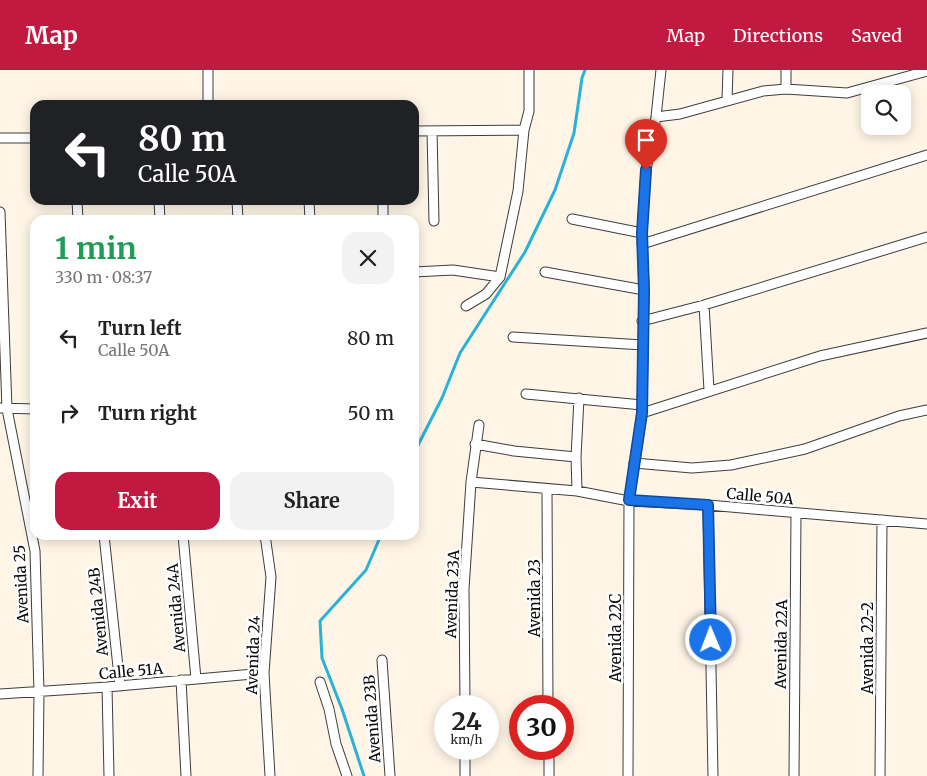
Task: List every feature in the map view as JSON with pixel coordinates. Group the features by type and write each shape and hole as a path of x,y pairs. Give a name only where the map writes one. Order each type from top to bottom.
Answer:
{"street":[{"path":"208,70 208,100"},
{"path":"466,306 486,294 500,277 518,191 524,130 528,111 528,70"},
{"name":"Avenida 22C","path":"628,776 629,500 642,409 644,290 642,233 646,170 656,117 661,70"},
{"path":"727,100 728,70"},
{"path":"786,70 786,89"},
{"path":"656,117 680,114 763,91 786,89 846,93 927,71"},
{"path":"419,131 524,130"},
{"path":"432,131 434,221"},
{"path":"0,138 30,138"},
{"path":"642,244 927,155"},
{"name":"Avenida 25","path":"0,212 3,409 30,529"},
{"path":"572,219 642,233"},
{"path":"642,322 704,305 927,236"},
{"path":"419,272 453,270 500,277"},
{"path":"545,272 644,290"},
{"path":"704,305 709,390"},
{"path":"526,394 579,398 642,409 820,356 927,333"},
{"path":"513,337 643,345"},
{"path":"577,491 576,457 579,398"},
{"path":"3,409 30,409"},
{"path":"634,463 692,468 731,465 805,449 898,416 927,410"},
{"name":"Avenida 23A","path":"465,695 464,589 471,482 479,425"},
{"path":"475,444 514,451 576,457"},
{"name":"Calle 50A","path":"471,482 547,490 577,491 629,500 927,524"},
{"name":"Avenida 23","path":"547,490 548,695"},
{"path":"708,505 713,776"},
{"name":"Avenida 22A","path":"794,776 796,513"},
{"name":"Avenida 22-2","path":"880,776 882,520"},
{"name":"Avenida 25","path":"33,540 35,551 39,692 38,776"},
{"name":"Avenida 24B","path":"105,540 120,686"},
{"name":"Avenida 24A","path":"183,540 196,679"},
{"name":"Avenida 24","path":"266,540 271,577 264,673 270,776"},
{"name":"Avenida 23B","path":"382,660 390,776"},
{"name":"Calle 51A","path":"0,694 120,686 264,673"},
{"path":"182,680 186,776"},
{"path":"320,682 329,709 336,744 347,776"},
{"path":"107,687 109,776"},
{"path":"465,760 465,776"},
{"path":"549,760 549,776"}],"waterway":[{"path":"419,443 442,398 460,353 525,252 555,190 574,133 582,78 585,70"},
{"path":"364,776 342,709 322,658 320,621 366,570 379,540"}],"route":[{"path":"646,170 642,233 644,290 642,413 629,500 708,505 711,640"}]}
